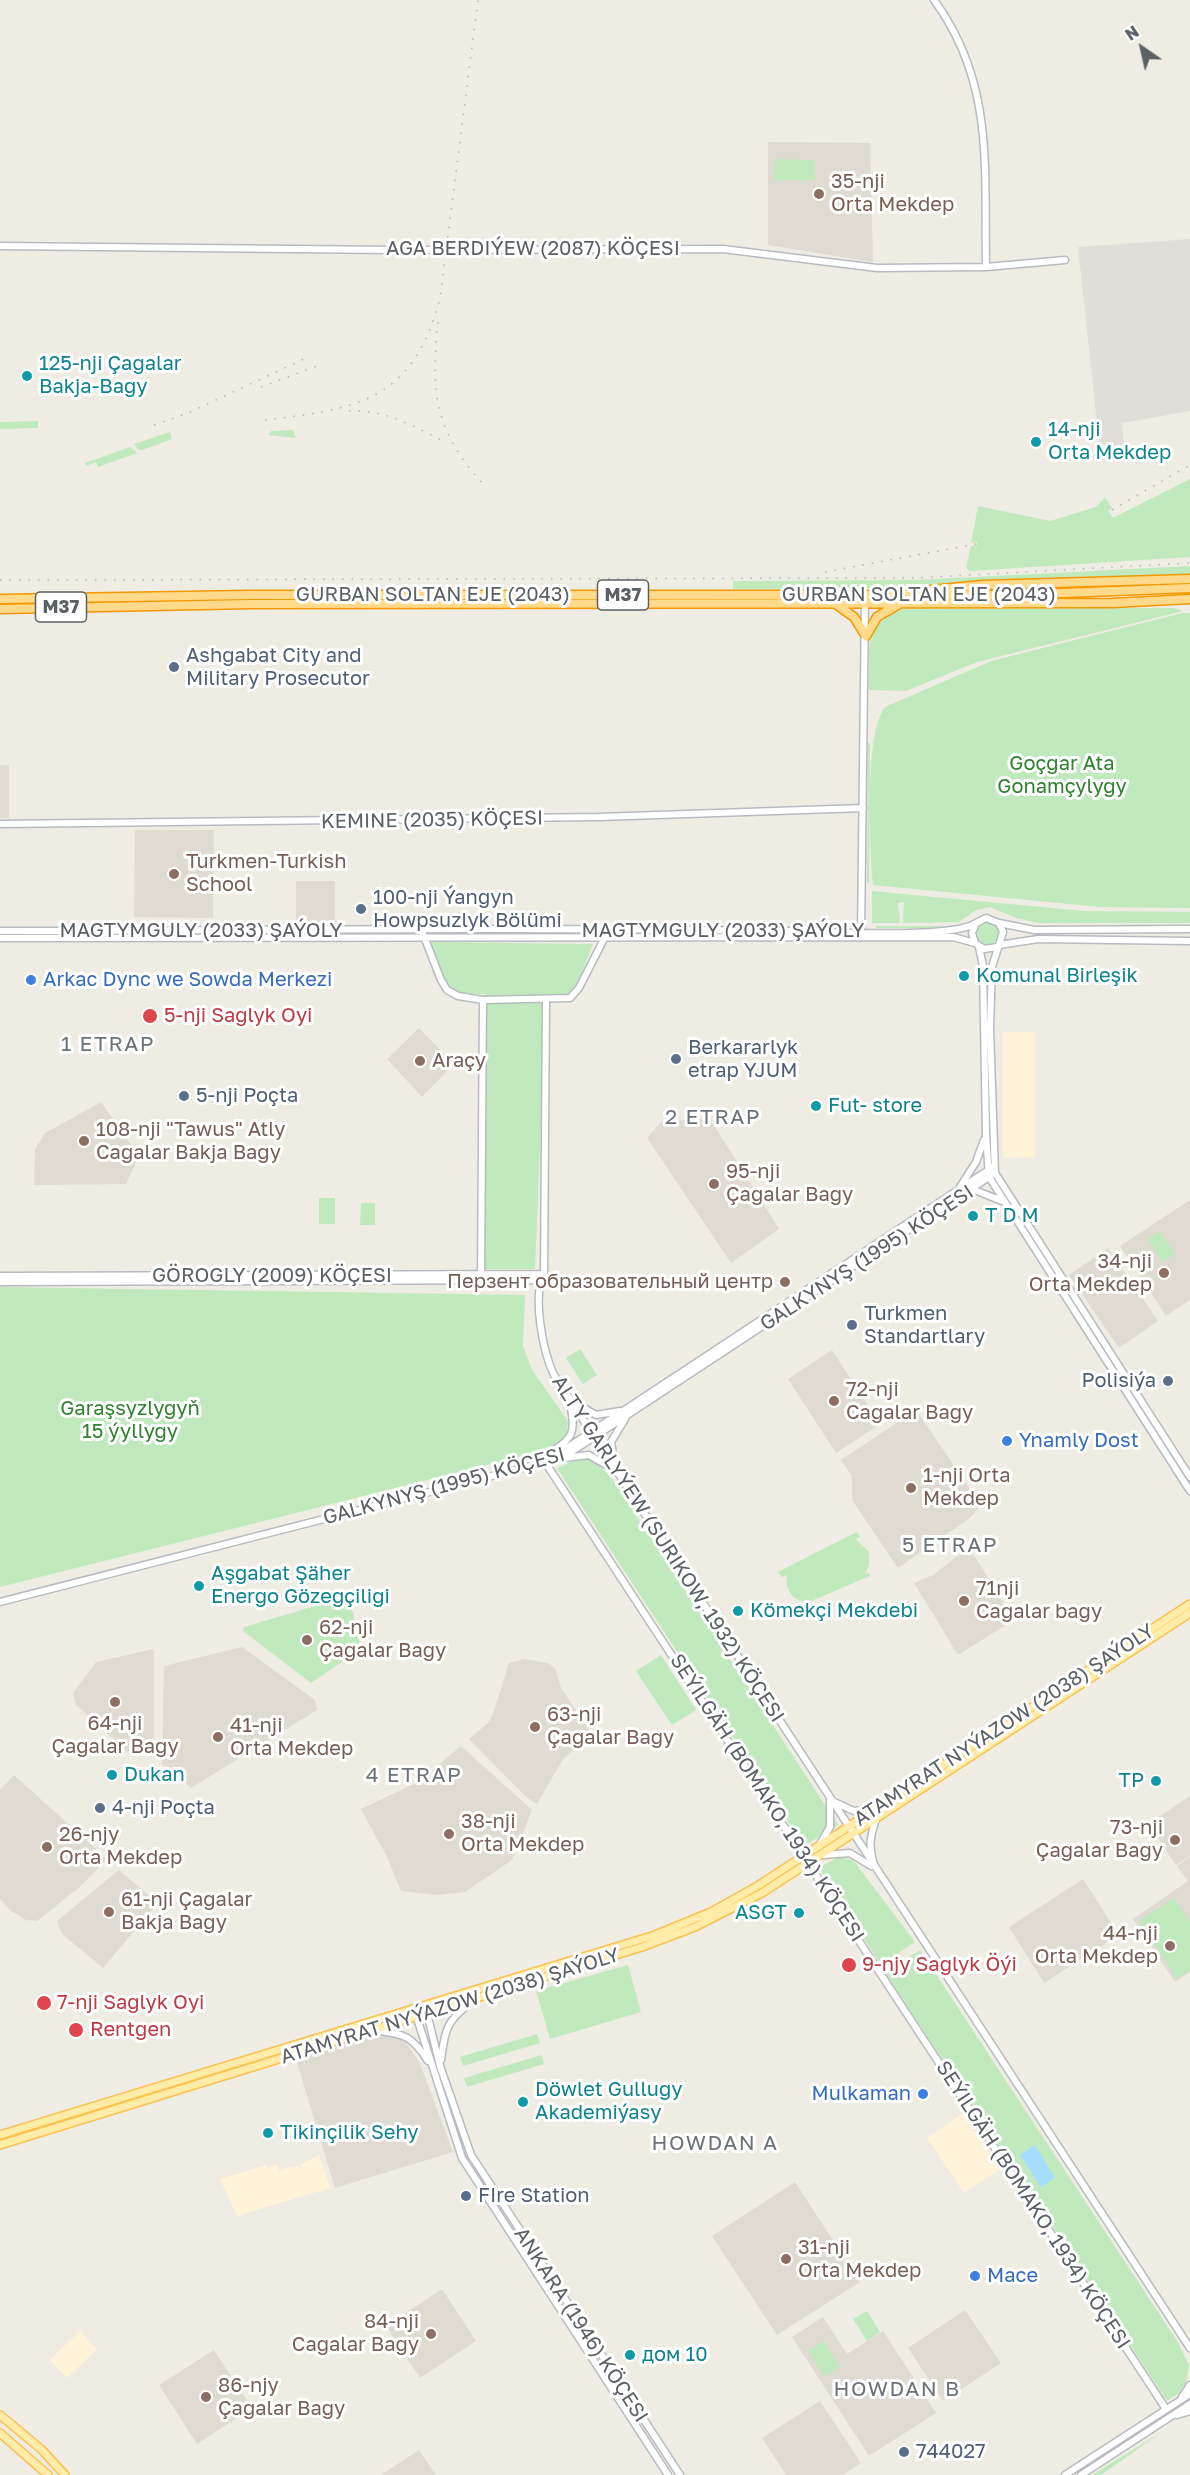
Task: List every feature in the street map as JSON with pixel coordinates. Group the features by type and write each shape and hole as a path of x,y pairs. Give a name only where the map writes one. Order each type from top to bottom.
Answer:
{"highway":[{"path":"882,595 982,585 1190,579"},
{"name":"GURBAN SOLTAN EJE (2043)","path":"0,609 252,604 832,603 865,600 882,595 1102,593 1190,588"},
{"name":"GURBAN SOLTAN EJE (2043)","path":"0,599 261,595 865,600 901,603 1113,603 1190,598"},
{"path":"832,603 854,616 866,636"},
{"name":"GURBAN SOLTAN EJE (2043)","path":"866,636 877,617 901,603"}],"main road":[{"path":"1170,1617 1190,1599"},
{"name":"ATAMYRAT NYÝAZOW (2038) ŞAÝOLY","path":"0,2136 673,1929 735,1899 807,1859 816,1857 877,1809 1190,1604"},
{"name":"ATAMYRAT NYÝAZOW (2038) ŞAÝOLY","path":"0,2145 676,1935 738,1906 807,1859 818,1847 877,1817 1190,1613"},
{"path":"0,2415 41,2449 65,2475"},
{"path":"0,2433 48,2475"}],"street":[{"path":"934,0 958,36 982,109 986,267"},
{"name":"AGA BERDIÝEW (2087) KÖÇESI","path":"0,246 392,250 723,249 877,268 986,267 1065,260"},
{"path":"861,935 865,600"},
{"name":"KEMINE (2035) KÖÇESI","path":"0,824 575,818 863,808"},
{"path":"1190,929 1036,930 999,923 986,918 976,923 972,933 983,966 986,1134 991,1172 1003,1201 1190,1491"},
{"name":"MAGTYMGULY (2033) ŞAÝOLY","path":"0,938 423,934 605,937 861,935 953,931 976,923"},
{"path":"999,923 1003,933 992,967 991,1172 1190,1477"},
{"name":"MAGTYMGULY (2033) ŞAÝOLY","path":"0,932 861,935 953,937 977,945"},
{"path":"423,934 447,990 458,996 483,1000 570,998 605,937"},
{"path":"977,945 986,950 1038,939 1190,940"},
{"name":"ALTY GARLYÝEW (SURIKOW, 1932) KÖÇESI","path":"546,999 542,1277 544,1346 551,1368 615,1471 1190,2348"},
{"path":"481,1277 483,1000"},
{"path":"959,1189 976,1162 986,1134"},
{"name":"GALKYNYŞ (1995) KÖÇESI","path":"543,1460 562,1458 592,1435 959,1189 991,1172"},
{"name":"GALKYNYŞ (1995) KÖÇESI","path":"628,1411 972,1189 991,1172"},
{"path":"972,1189 1003,1201"},
{"name":"GÖROGLY (2009) KÖÇESI","path":"0,1276 542,1277"},
{"name":"GÖROGLY (2009) KÖÇESI","path":"0,1282 481,1277"},
{"path":"569,1399 596,1415 628,1411"},
{"path":"543,1460 571,1438 574,1428 569,1399"},
{"path":"615,1471 611,1442 628,1411"},
{"name":"GALKYNYŞ (1995) KÖÇESI","path":"0,1600 543,1460 592,1435"},
{"path":"562,1458 589,1455 615,1471"},
{"name":"SEÝILGÄH (BOMAKO, 1934) KÖÇESI","path":"543,1460 1166,2409"},
{"path":"830,1800 854,1811 877,1809"},
{"name":"ATAMYRAT NYÝAZOW (2038) ŞAÝOLY","path":"818,1847 830,1827 830,1800"},
{"name":"ATAMYRAT NYÝAZOW (2038) ŞAÝOLY","path":"876,1870 870,1844 877,1817"},
{"name":"ALTY GARLYÝEW (SURIKOW, 1932) KÖÇESI","path":"816,1857 848,1852 876,1870"},
{"path":"437,2067 447,2024 476,1999"},
{"name":"ANKARA (1946) KÖÇESI","path":"425,2005 437,2067 462,2158 668,2475"},
{"name":"ANKARA (1946) KÖÇESI","path":"414,2008 471,2155 680,2475"},
{"path":"372,2030 404,2034 437,2067"},
{"path":"1178,2401 1190,2385"},
{"path":"1065,2475 1190,2394"},
{"path":"1081,2475 1190,2404"},
{"path":"1171,2416 1190,2411"}],"shaded area":[{"name":"35-nji Orta Mekdep","path":"768,142 870,143 873,262 768,245"},
{"path":"1190,239 1190,411 1122,423 1125,459 1101,460 1078,247"},
{"path":"0,765 9,765 9,818 0,818"},
{"name":"Turkmen-Turkish School","path":"135,830 214,830 213,918 134,917"},
{"path":"296,881 335,881 335,926 296,926"},
{"name":"Araçy","path":"419,1028 454,1064 422,1097 387,1059"},
{"path":"1003,1032 1035,1032 1035,1157 1003,1158"},
{"name":"108-nji \"Tawus\" Atly Cagalar Bakja Bagy","path":"101,1102 139,1156 126,1184 34,1185 35,1149 45,1133"},
{"name":"95-nji Çagalar Bagy","path":"710,1119 779,1229 731,1263 647,1138 662,1121"},
{"name":"34-nji Orta Mekdep","path":"1190,1200 1190,1300 1166,1316 1120,1246"},
{"path":"1108,1248 1158,1321 1119,1348 1069,1275"},
{"name":"72-nji Cagalar Bagy","path":"832,1350 880,1424 836,1453 788,1379"},
{"name":"1-nji Orta Mekdep","path":"916,1410 981,1505 970,1518 898,1568 852,1500 852,1476 841,1460"},
{"name":"71nji Cagalar bagy","path":"969,1547 1014,1620 958,1655 914,1583 933,1575"},
{"name":"41-nji Orta Mekdep","path":"242,1647 315,1700 317,1710 191,1788 162,1764 164,1666"},
{"name":"64-nji Çagalar Bagy","path":"154,1649 154,1737 130,1754 76,1705 73,1693 96,1662"},
{"name":"63-nji Çagalar Bagy","path":"524,1659 548,1663 555,1668 561,1688 592,1734 563,1759 537,1804 525,1796 469,1739 489,1722 509,1663"},
{"name":"38-nji Orta Mekdep","path":"461,1746 532,1810 512,1860 465,1892 436,1895 401,1891 387,1857 361,1809 418,1782"},
{"name":"26-njy Orta Mekdep","path":"14,1775 107,1859 81,1886 37,1921 26,1920 11,1911 0,1899 0,1790"},
{"name":"73-nji Çagalar Bagy","path":"1190,1796 1190,1856 1176,1865 1148,1824"},
{"name":"44-nji Orta Mekdep","path":"1190,1857 1190,1972 1175,1982 1133,1919 1188,1881 1177,1866"},
{"name":"61-nji Çagalar Bakja Bagy","path":"119,1870 158,1903 103,1968 62,1934 57,1921"},
{"path":"1083,1879 1119,1935 1044,1983 1009,1927"},
{"path":"379,2034 404,2039 420,2064 453,2152 335,2188 296,2059"},
{"path":"963,2113 1000,2169 964,2193 927,2138"},
{"path":"319,2155 330,2188 237,2216 220,2179 266,2165 268,2168 277,2164 280,2172 282,2169 298,2166 302,2170 300,2165"},
{"name":"31-nji Orta Mekdep","path":"795,2182 860,2282 777,2335 712,2236"},
{"name":"84-nji Cagalar Bagy","path":"442,2289 476,2341 420,2378 386,2326"},
{"path":"965,2310 1001,2363 943,2401 908,2348"},
{"path":"823,2317 847,2354 883,2331 936,2413 869,2456 792,2337"},
{"path":"80,2331 97,2349 67,2378 50,2360"},
{"name":"86-njy Çagalar Bagy","path":"214,2350 252,2408 197,2444 159,2385"},
{"path":"820,2401 861,2463 843,2475 786,2475 762,2438"},
{"path":"419,2450 436,2475 381,2475"}],"green space":[{"path":"775,159 815,160 815,180 774,180"},
{"path":"38,421 38,428 0,429 0,422"},
{"path":"293,430 296,438 269,435 271,431"},
{"path":"170,432 172,439 143,450 139,450 134,444"},
{"path":"130,447 137,453 98,467 96,462 86,466 85,463"},
{"path":"1190,479 1190,557 970,571 966,568 971,546 977,545 977,542 971,543 978,506 1050,521 1096,507 1105,497 1112,508 1108,510 1113,518"},
{"path":"1190,566 1190,582 1117,587 1117,579 977,581 857,589 733,589 733,581 916,580"},
{"path":"1174,608 1183,611 977,662 906,691 869,690 869,654 873,634 878,625 897,609"},
{"name":"Goçgar Ata Gonamçylygy","path":"1190,613 1190,908 1100,907 873,885 870,819 871,765 878,721 885,707 991,661"},
{"path":"868,743 870,743 869,883 867,883"},
{"path":"872,891 1084,911 1190,912 1190,923 1038,923 1016,918 990,907 976,910 959,922 903,923 904,902 898,903 900,923 872,923"},
{"path":"988,922 996,926 1000,934 996,942 988,946 980,942 976,934 980,926"},
{"path":"876,926 952,926 952,928 876,928"},
{"path":"425,942 593,944 574,994 546,999 535,1269 482,1269 485,994 451,993"},
{"path":"319,1198 335,1198 335,1224 319,1224"},
{"path":"361,1203 375,1203 375,1225 360,1225"},
{"path":"1160,1231 1175,1254 1162,1262 1148,1239"},
{"name":"Garaşsyzlygyň 15 ýyllygy","path":"0,1287 525,1295 523,1346 532,1370 568,1421 567,1435 552,1447 535,1453 0,1587"},
{"path":"580,1349 597,1375 583,1384 566,1358"},
{"path":"590,1457 611,1477 838,1825 804,1846 557,1468 581,1458"},
{"path":"857,1532 860,1537 856,1539 869,1552 869,1565 865,1574 869,1573 870,1576 811,1601 800,1601 792,1595 787,1586 787,1575 782,1577 778,1572"},
{"name":"62-nji Çagalar Bagy","path":"349,1596 361,1649 311,1683 243,1631 244,1627"},
{"path":"661,1655 696,1710 672,1725 636,1671"},
{"path":"839,1857 853,1860 915,1942 881,1965 821,1871 822,1866"},
{"name":"44-nji Orta Mekdep","path":"1174,1898 1190,1922 1190,1970 1177,1979 1139,1921"},
{"path":"920,1950 1177,2341 1189,2365 1185,2389 1167,2401 885,1972"},
{"path":"628,1965 641,2012 550,2039 536,1991"},
{"path":"537,2034 540,2043 463,2066 460,2057"},
{"path":"542,2055 544,2064 467,2087 464,2078"},
{"path":"867,2311 880,2332 867,2341 853,2319"},
{"path":"823,2341 840,2367 824,2377 808,2351"},
{"path":"1162,2432 1101,2475 1092,2475"}],"water":[{"path":"1035,2145 1055,2178 1041,2187 1020,2155"}],"railway":[{"path":"265,420 328,411 354,404 377,394 397,379 414,359 429,332 440,298 478,0"},
{"path":"438,322 435,370 439,409 454,445 482,483"},
{"path":"154,425 188,413 308,357"},
{"path":"261,387 317,366"},
{"path":"349,411 385,415 441,440"},
{"path":"1112,510 1190,465"},
{"path":"825,572 976,544"},
{"path":"0,580 915,578 1190,563"}],"place":[{"name":"35-nji Orta Mekdep","path":"819,194"},
{"name":"125-nji Çagalar Bakja-Bagy","path":"27,376"},
{"name":"14-nji Orta Mekdep","path":"1036,442"},
{"name":"Ashgabat City and Military Prosecutor","path":"174,667"},
{"name":"Turkmen-Turkish School","path":"174,874"},
{"name":"100-nji Ýangyn Howpsuzlyk Bölümi","path":"361,909"},
{"name":"Komunal Birleşik","path":"964,976"},
{"name":"Arkac Dync we Sowda Merkezi","path":"31,980"},
{"name":"5-nji Saglyk Oyi","path":"150,1016"},
{"name":"Berkararlyk etrap YJUM","path":"676,1059"},
{"name":"Araçy","path":"420,1061"},
{"name":"5-nji Poçta","path":"184,1096"},
{"name":"Fut- store","path":"816,1106"},
{"name":"108-nji \"Tawus\" Atly Cagalar Bakja Bagy","path":"84,1141"},
{"name":"95-nji Çagalar Bagy","path":"714,1184"},
{"name":"T D M","path":"973,1216"},
{"name":"34-nji Orta Mekdep","path":"1164,1273"},
{"name":"Перзент образовательный центр","path":"785,1282"},
{"name":"Turkmen Standartlary","path":"852,1325"},
{"name":"Polisiýa","path":"1168,1381"},
{"name":"72-nji Cagalar Bagy","path":"834,1401"},
{"name":"Ynamly Dost","path":"1007,1441"},
{"name":"1-nji Orta Mekdep","path":"911,1488"},
{"name":"Aşgabat Şäher Energo Gözegçiligi","path":"199,1586"},
{"name":"71nji Cagalar bagy","path":"964,1601"},
{"name":"Kömekçi Mekdebi","path":"738,1611"},
{"name":"62-nji Çagalar Bagy","path":"307,1640"},
{"name":"64-nji Çagalar Bagy","path":"115,1702"},
{"name":"63-nji Çagalar Bagy","path":"535,1727"},
{"name":"41-nji Orta Mekdep","path":"218,1737"},
{"name":"Dukan","path":"112,1775"},
{"name":"TP","path":"1156,1781"},
{"name":"4-nji Poçta","path":"100,1808"},
{"name":"38-nji Orta Mekdep","path":"449,1834"},
{"name":"73-nji Çagalar Bagy","path":"1175,1840"},
{"name":"26-njy Orta Mekdep","path":"47,1847"},
{"name":"61-nji Çagalar Bakja Bagy","path":"109,1912"},
{"name":"ASGT","path":"799,1913"},
{"name":"44-nji Orta Mekdep","path":"1170,1946"},
{"name":"9-njy Saglyk Öýi","path":"849,1965"},
{"name":"7-nji Saglyk Oyi","path":"44,2003"},
{"name":"Rentgen","path":"76,2030"},
{"name":"Mulkaman","path":"923,2094"},
{"name":"Döwlet Gullugy Akademiýasy","path":"523,2102"},
{"name":"Tikinçilik Sehy","path":"268,2133"},
{"name":"FIre Station","path":"466,2196"},
{"name":"31-nji Orta Mekdep","path":"786,2259"},
{"name":"Mace","path":"975,2276"},
{"name":"84-nji Cagalar Bagy","path":"431,2334"},
{"name":"дом 10","path":"630,2355"},
{"name":"86-njy Çagalar Bagy","path":"206,2397"},
{"name":"744027","path":"904,2452"}],"district":[{"name":"1 ETRAP","path":"108,1044"},
{"name":"2 ETRAP","path":"713,1117"},
{"name":"5 ETRAP","path":"950,1545"},
{"name":"4 ETRAP","path":"414,1775"},
{"name":"HOWDAN A","path":"715,2143"},
{"name":"HOWDAN B","path":"897,2389"}]}
